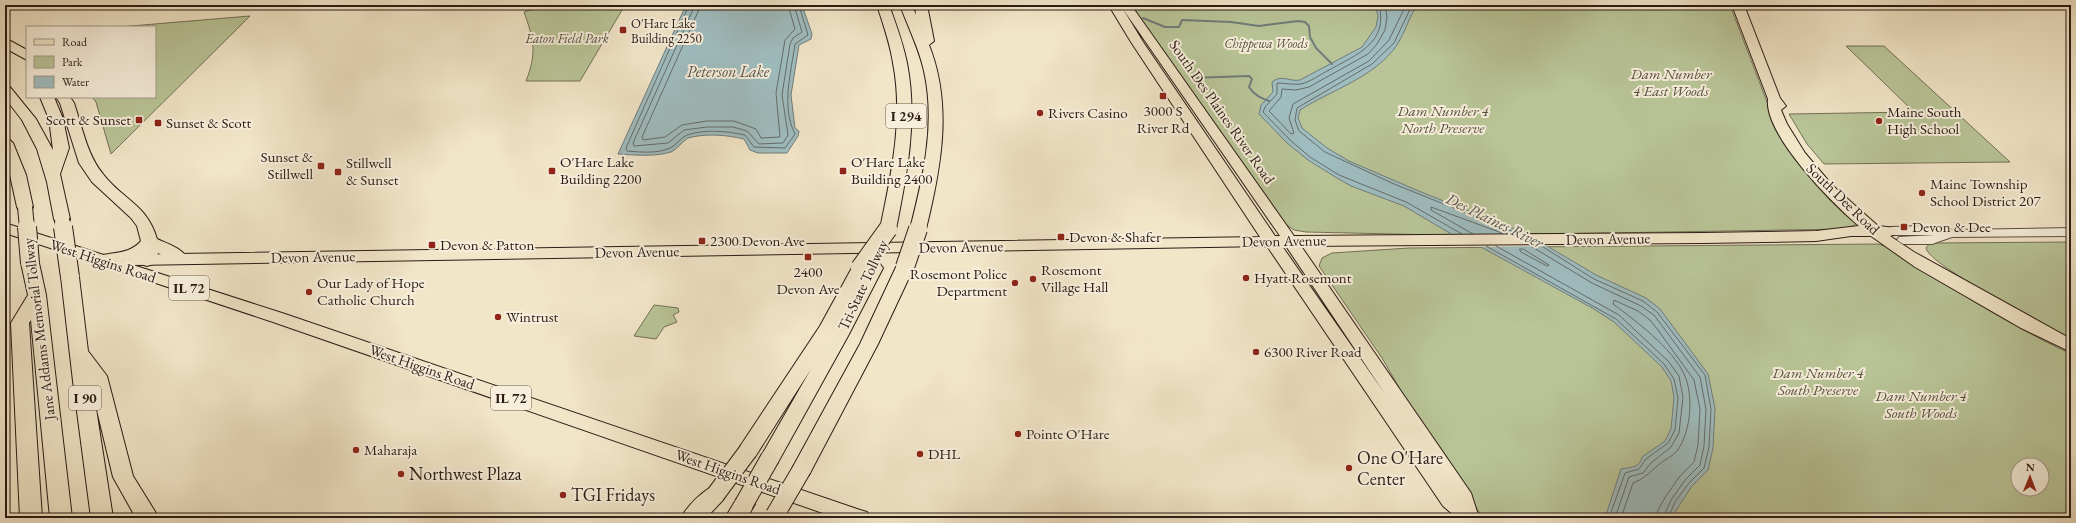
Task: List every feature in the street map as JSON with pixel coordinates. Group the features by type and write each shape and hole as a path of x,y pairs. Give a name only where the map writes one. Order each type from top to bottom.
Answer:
{"highway":[{"name":"Tri-State Tollway","path":"740,511 839,336 867,268 888,229 904,151 906,113 905,92 898,48 883,5"},
{"name":"Tri-State Tollway","path":"775,516 802,469 874,334 905,267 918,228 929,184 935,138 934,98 931,71 906,5"},
{"path":"921,5 926,24 931,71"},
{"path":"5,42 26,55"},
{"name":"I 90","path":"5,90 24,112 38,133 54,172 62,219 102,518"},
{"name":"I 90","path":"47,98 56,119 61,148 54,172"},
{"path":"64,98 67,103 87,163 98,180 112,194 137,214 144,225 151,247 144,266"},
{"name":"Jane Addams Memorial Tollway","path":"5,143 18,176 25,207 30,263 37,295 61,518"},
{"path":"149,242 170,252 180,259"},
{"path":"105,260 135,255 144,249 149,242"},
{"path":"702,518 716,494 748,451 867,268"},
{"path":"31,518 20,323 37,295"},
{"path":"79,353 98,376 123,477 134,498 148,518"},
{"path":"692,518 716,494"}],"main road":[{"name":"South Des Plaines River Road","path":"1117,5 1117,9 1137,42 1320,314 1450,501 1469,517"},
{"name":"South Des Plaines River Road","path":"1122,5 1127,8 1154,45 1291,241 1464,498 1469,517"},
{"name":"South Dee Road","path":"1738,5 1774,100 1782,107 1795,134 1826,172 1848,195 1910,257 2036,329 2071,346"},
{"name":"South Dee Road","path":"1774,100 1772,106 1777,118 1801,156 1826,186 1876,231"},
{"name":"West Higgins Road","path":"5,228 53,245 105,260 144,266 860,518"},
{"name":"Devon Avenue","path":"144,266 180,259 1272,241 1461,241 1816,236 1851,231 1876,231 1889,236"},
{"name":"Devon Avenue","path":"1816,236 1858,241 1889,236"},
{"name":"South Dee Road","path":"1889,236 1903,240 1942,274"}],"street":[{"name":"Devon Avenue","path":"1889,236 1922,230 1956,234 2071,232"},
{"name":"Devon Avenue","path":"1903,240 1932,240 1956,234"}],"green space":[{"name":"Eaton Field Park","path":"544,5 625,5 580,81 526,81 532,62 533,46 524,12"},
{"name":"Dam Number 4 North Preserve","path":"1129,5 1730,5 1774,120 1856,220 1856,224 1848,229 1546,234 1438,235 1306,232 1294,230 1284,223"},
{"path":"250,16 111,154 96,102 93,98 156,98 156,26 131,26"},
{"path":"1846,46 1884,46 2010,162 1824,164 1807,144 1789,114 1914,112"},
{"path":"2071,242 2071,338 1992,296 1947,268 1932,257 1926,248 1929,244 1934,243"},
{"name":"Dam Number 4 South Preserve","path":"1878,244 1888,247 1978,304 2071,354 2071,518 1483,518 1416,417 1382,358 1319,266 1322,258 1332,253 1409,248"},
{"path":"654,305 678,308 679,312 673,315 677,322 664,327 656,339 634,336"}],"water":[{"name":"Peterson Lake","path":"686,5 802,5 812,34 811,39 799,45 791,95 795,128 799,131 798,136 787,153 758,153 750,150 744,139 731,136 709,135 688,138 673,151 665,154 618,154"},
{"path":"1375,5 1415,5 1416,7 1397,45 1388,56 1364,75 1300,110 1298,118 1302,128 1327,148 1349,161 1421,192 1527,234 1596,275 1646,298 1660,309 1708,374 1715,408 1713,448 1708,470 1692,486 1671,518 1605,518 1621,469 1637,465 1641,461 1642,457 1665,441 1671,429 1674,397 1671,381 1662,367 1614,322 1594,309 1481,247 1453,235 1404,206 1351,186 1337,178 1308,160 1287,143 1259,114 1261,105 1273,92 1272,82 1275,80 1282,78 1300,80 1362,47 1376,27 1378,16"}],"pier":[{"path":"1530,234 1554,246 1476,247 1449,235"}],"waterway":[{"path":"1143,18 1165,27 1179,27 1182,20 1231,22 1259,26 1298,21 1305,22 1309,26 1310,37 1316,48 1332,64"},
{"path":"1190,78 1249,76 1252,79 1249,87 1251,90 1258,96 1269,101"},
{"path":"2058,518 2071,517"}],"place":[{"name":"O'Hare Lake Building 2250","path":"623,30"},
{"name":"3000 S River Rd","path":"1163,96"},
{"name":"Rivers Casino","path":"1040,113"},
{"name":"Scott & Sunset","path":"139,120"},
{"name":"Maine South High School","path":"1879,121"},
{"name":"Sunset & Scott","path":"158,123"},
{"name":"Sunset & Stillwell","path":"321,166"},
{"name":"O'Hare Lake Building 2200","path":"552,171"},
{"name":"O'Hare Lake Building 2400","path":"843,171"},
{"name":"Stillwell & Sunset","path":"338,172"},
{"name":"Maine Township School District 207","path":"1922,193"},
{"name":"Devon & Dee","path":"1904,227"},
{"name":"Devon & Shafer","path":"1061,237"},
{"name":"2300 Devon Ave","path":"702,241"},
{"name":"Devon & Patton","path":"432,245"},
{"name":"2400 Devon Ave","path":"808,257"},
{"name":"Hyatt Rosemont","path":"1246,278"},
{"name":"Rosemont Village Hall","path":"1033,279"},
{"name":"Rosemont Police Department","path":"1015,283"},
{"name":"Our Lady of Hope Catholic Church","path":"309,292"},
{"name":"Wintrust","path":"498,317"},
{"name":"6300 River Road","path":"1256,352"},
{"name":"Pointe O'Hare","path":"1018,434"},
{"name":"Maharaja","path":"356,450"},
{"name":"DHL","path":"920,454"},
{"name":"One O'Hare Center","path":"1349,468"},
{"name":"Northwest Plaza","path":"401,474"},
{"name":"TGI Fridays","path":"563,495"}],"park label":[{"name":"Chippewa Woods","path":"1266,43"},
{"name":"Dam Number 4 East Woods","path":"1671,82"},
{"name":"Dam Number 4 South Woods","path":"1921,404"}],"water label":[{"name":"Des Plaines River","path":"1495,220"}]}
